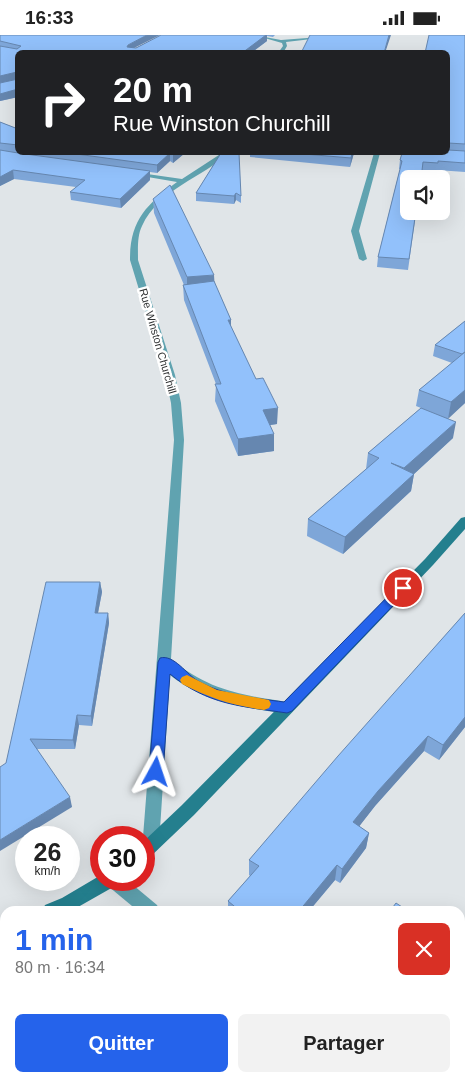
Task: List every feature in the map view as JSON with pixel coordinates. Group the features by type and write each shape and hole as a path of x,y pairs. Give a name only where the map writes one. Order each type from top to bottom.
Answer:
{"street":[{"path":"256,35 282,41 344,35"},
{"path":"282,41 285,46 282,50"},
{"name":"Rue Winston Churchill","path":"149,826 165,662 178,479 178,417 170,375 136,267 134,251 138,227 145,214 155,203 223,155"},
{"path":"363,259 355,231 376,155"},
{"path":"126,173 185,181"},
{"path":"155,841 188,810 429,562 465,521"},
{"path":"165,662 192,684 213,694 234,700 287,707"},
{"path":"63,906 90,891"},
{"path":"127,891 145,906"}],"building":[{"path":"0,35 147,35 127,47 136,48 161,35 266,35 246,50 15,50 15,72 0,76 0,46 17,49 21,46 0,41"},
{"path":"310,35 389,35 385,50 302,50"},
{"path":"429,35 465,35 465,144 450,143 450,50 426,50"},
{"path":"15,80 15,90 0,94 0,83"},
{"path":"0,122 15,128 15,145 0,143"},
{"path":"0,150 15,152 15,155 33,155 150,171 120,199 70,192 85,180 13,170 0,177"},
{"path":"450,150 465,151 465,163 423,162 422,170 400,170 400,220 415,220 409,259 378,257 402,161 400,160 401,155 450,155"},
{"path":"84,155 168,155 157,165"},
{"path":"220,155 239,155 241,196 236,193 234,196 196,193"},
{"path":"316,155 352,155 351,158"},
{"path":"170,185 214,275 187,277 153,199"},
{"path":"214,281 231,320 228,320 256,379 263,378 278,408 263,410 274,434 238,439 215,384 221,384 183,285"},
{"path":"465,321 465,352 462,354 435,345"},
{"path":"465,352 465,390 451,402 419,390"},
{"path":"421,408 456,422 404,468 391,463 414,474 345,537 308,519 379,458 368,453"},
{"path":"46,582 100,582 95,613 108,613 91,716 77,715 73,740 30,739 70,797 23,826 15,826 15,831 0,840 0,767 6,763"},
{"path":"465,613 465,717 443,745 428,736 378,791 353,822 369,833 342,869 337,865 303,906 234,906 228,901 259,866 249,860"}],"slow traffic":[{"path":"187,680 213,694 234,700 264,704"}],"route":[{"path":"156,772 165,662 192,684 213,694 234,700 287,707 403,588"}]}
